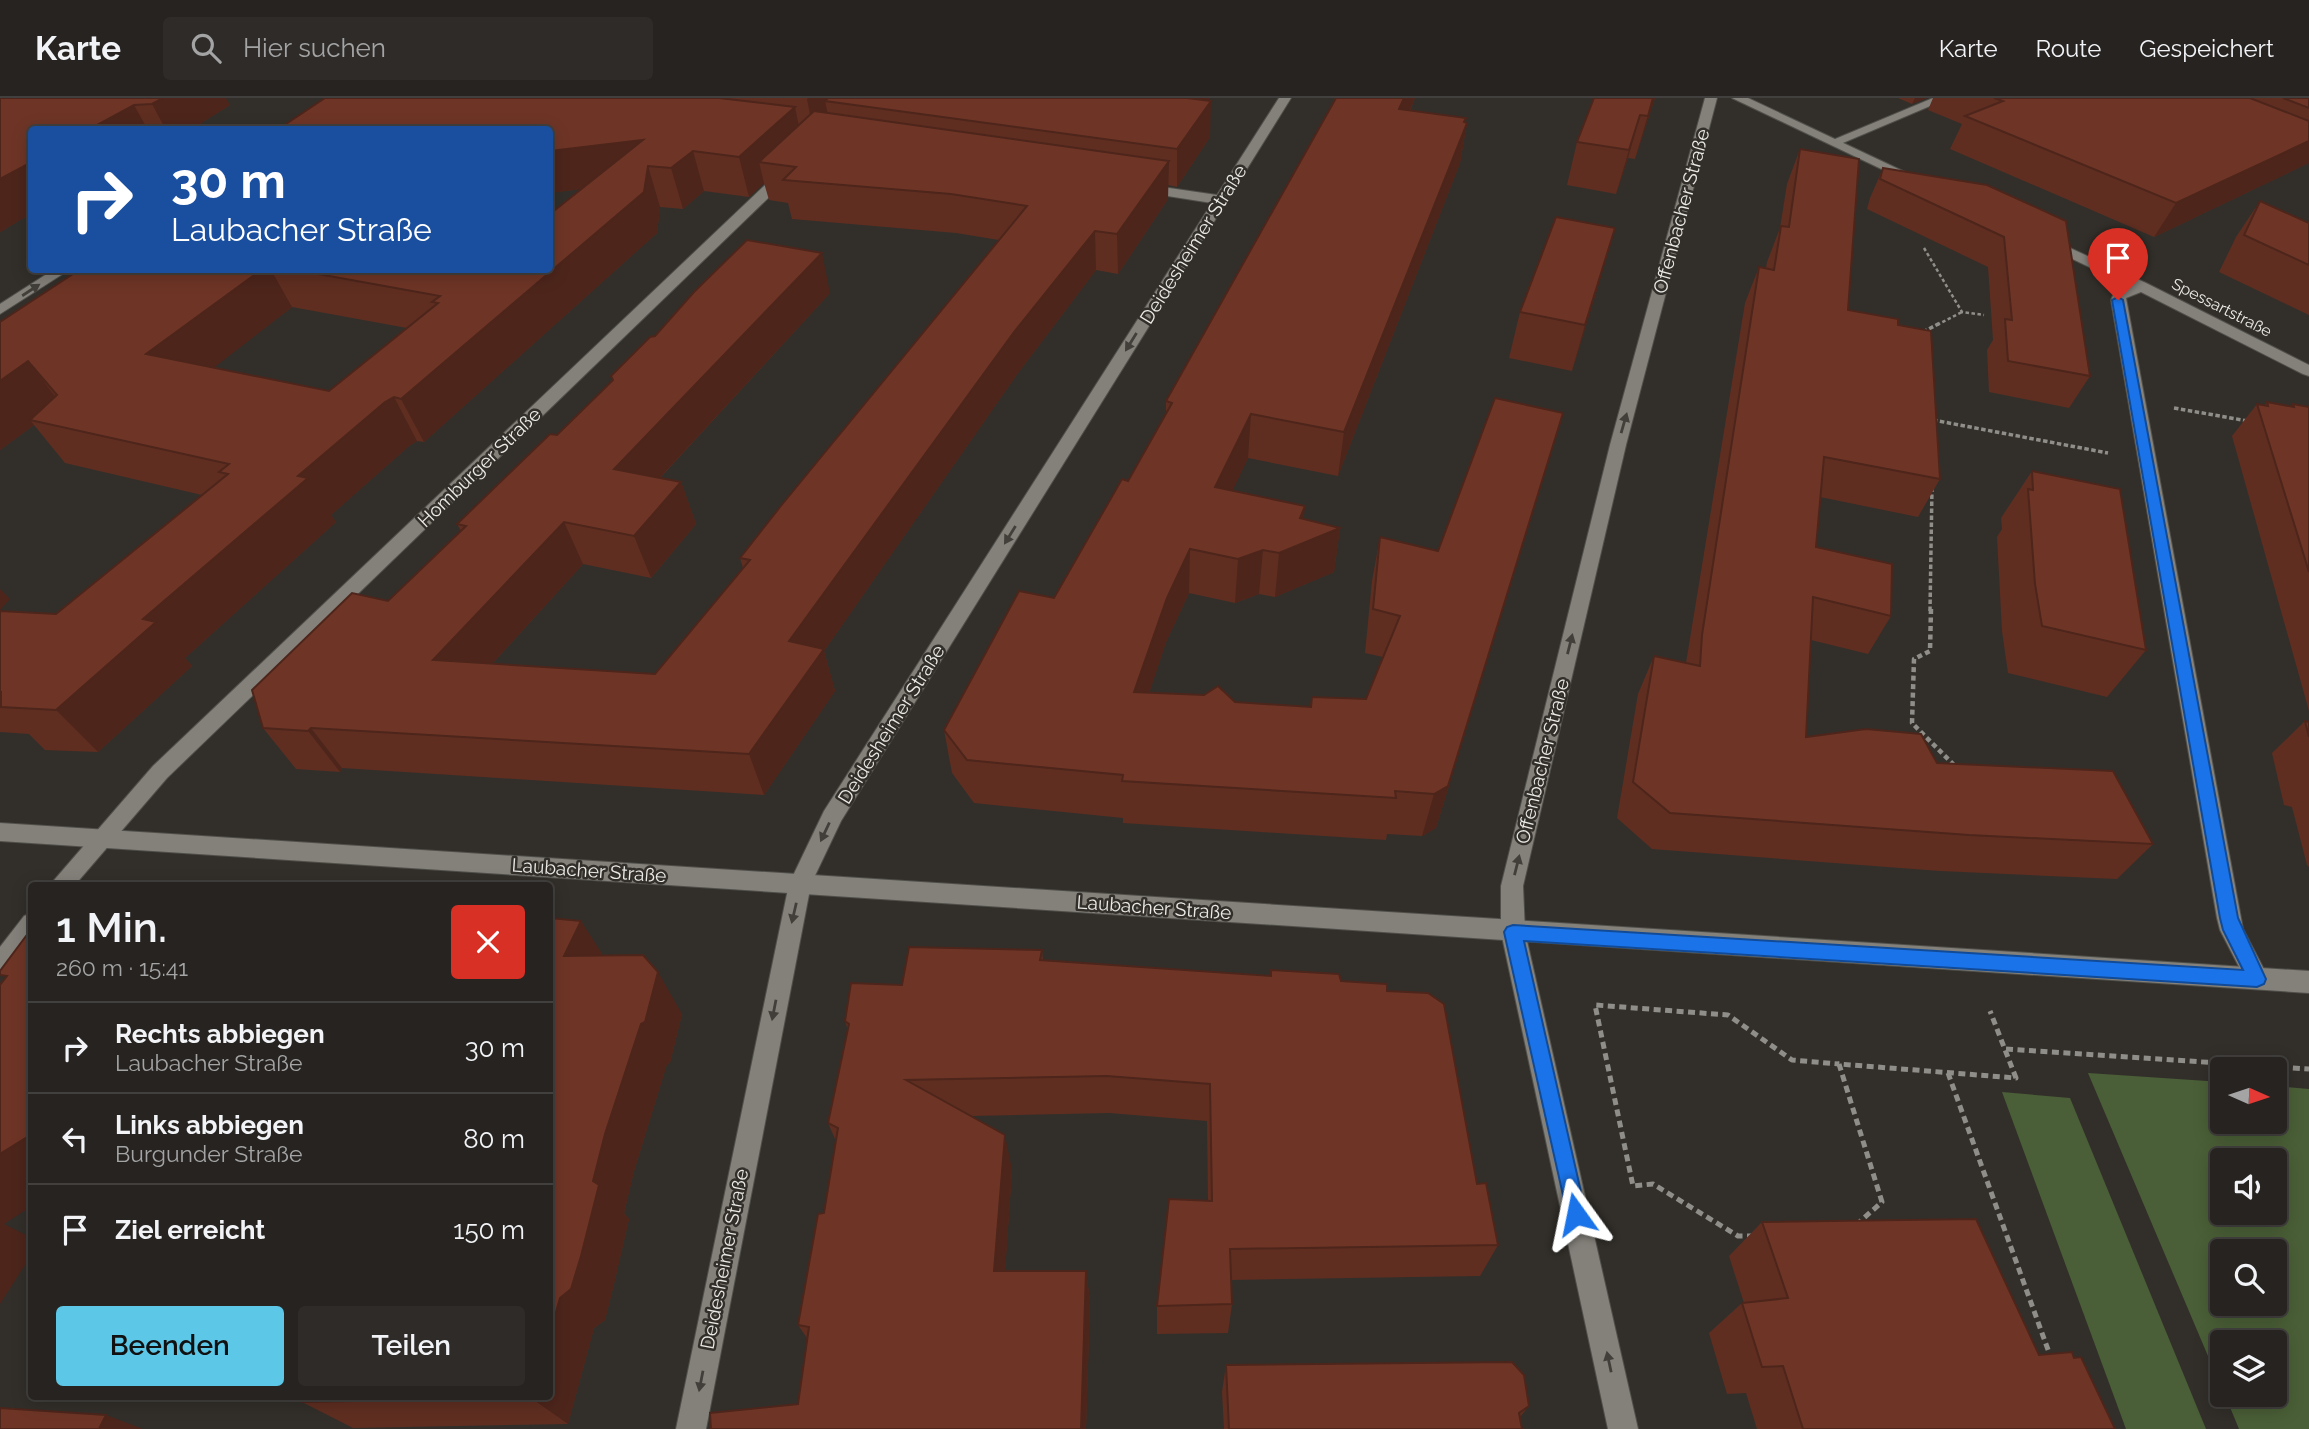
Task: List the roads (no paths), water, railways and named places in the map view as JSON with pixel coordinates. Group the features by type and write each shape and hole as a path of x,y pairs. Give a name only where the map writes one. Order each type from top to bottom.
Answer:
{"street":[{"name":"Deidesheimer Straße","path":"691,1429 800,884 832,817 1285,98"},
{"name":"Offenbacher Straße","path":"1623,1429 1513,932 1512,886 1618,445 1711,98"},
{"path":"1834,142 1943,98"},
{"path":"1742,99 1930,187"},
{"name":"Homburger Straße","path":"63,882 99,838 160,772 796,164"},
{"path":"1128,186 1221,200"},
{"name":"Spessartstraße","path":"2030,233 2309,371"},
{"path":"0,310 57,273"},
{"path":"2141,286 2119,296 2118,300 2229,918 2232,930 2257,979"},
{"name":"Laubacher Straße","path":"0,832 2309,982"},
{"path":"0,965 28,928"}]}
